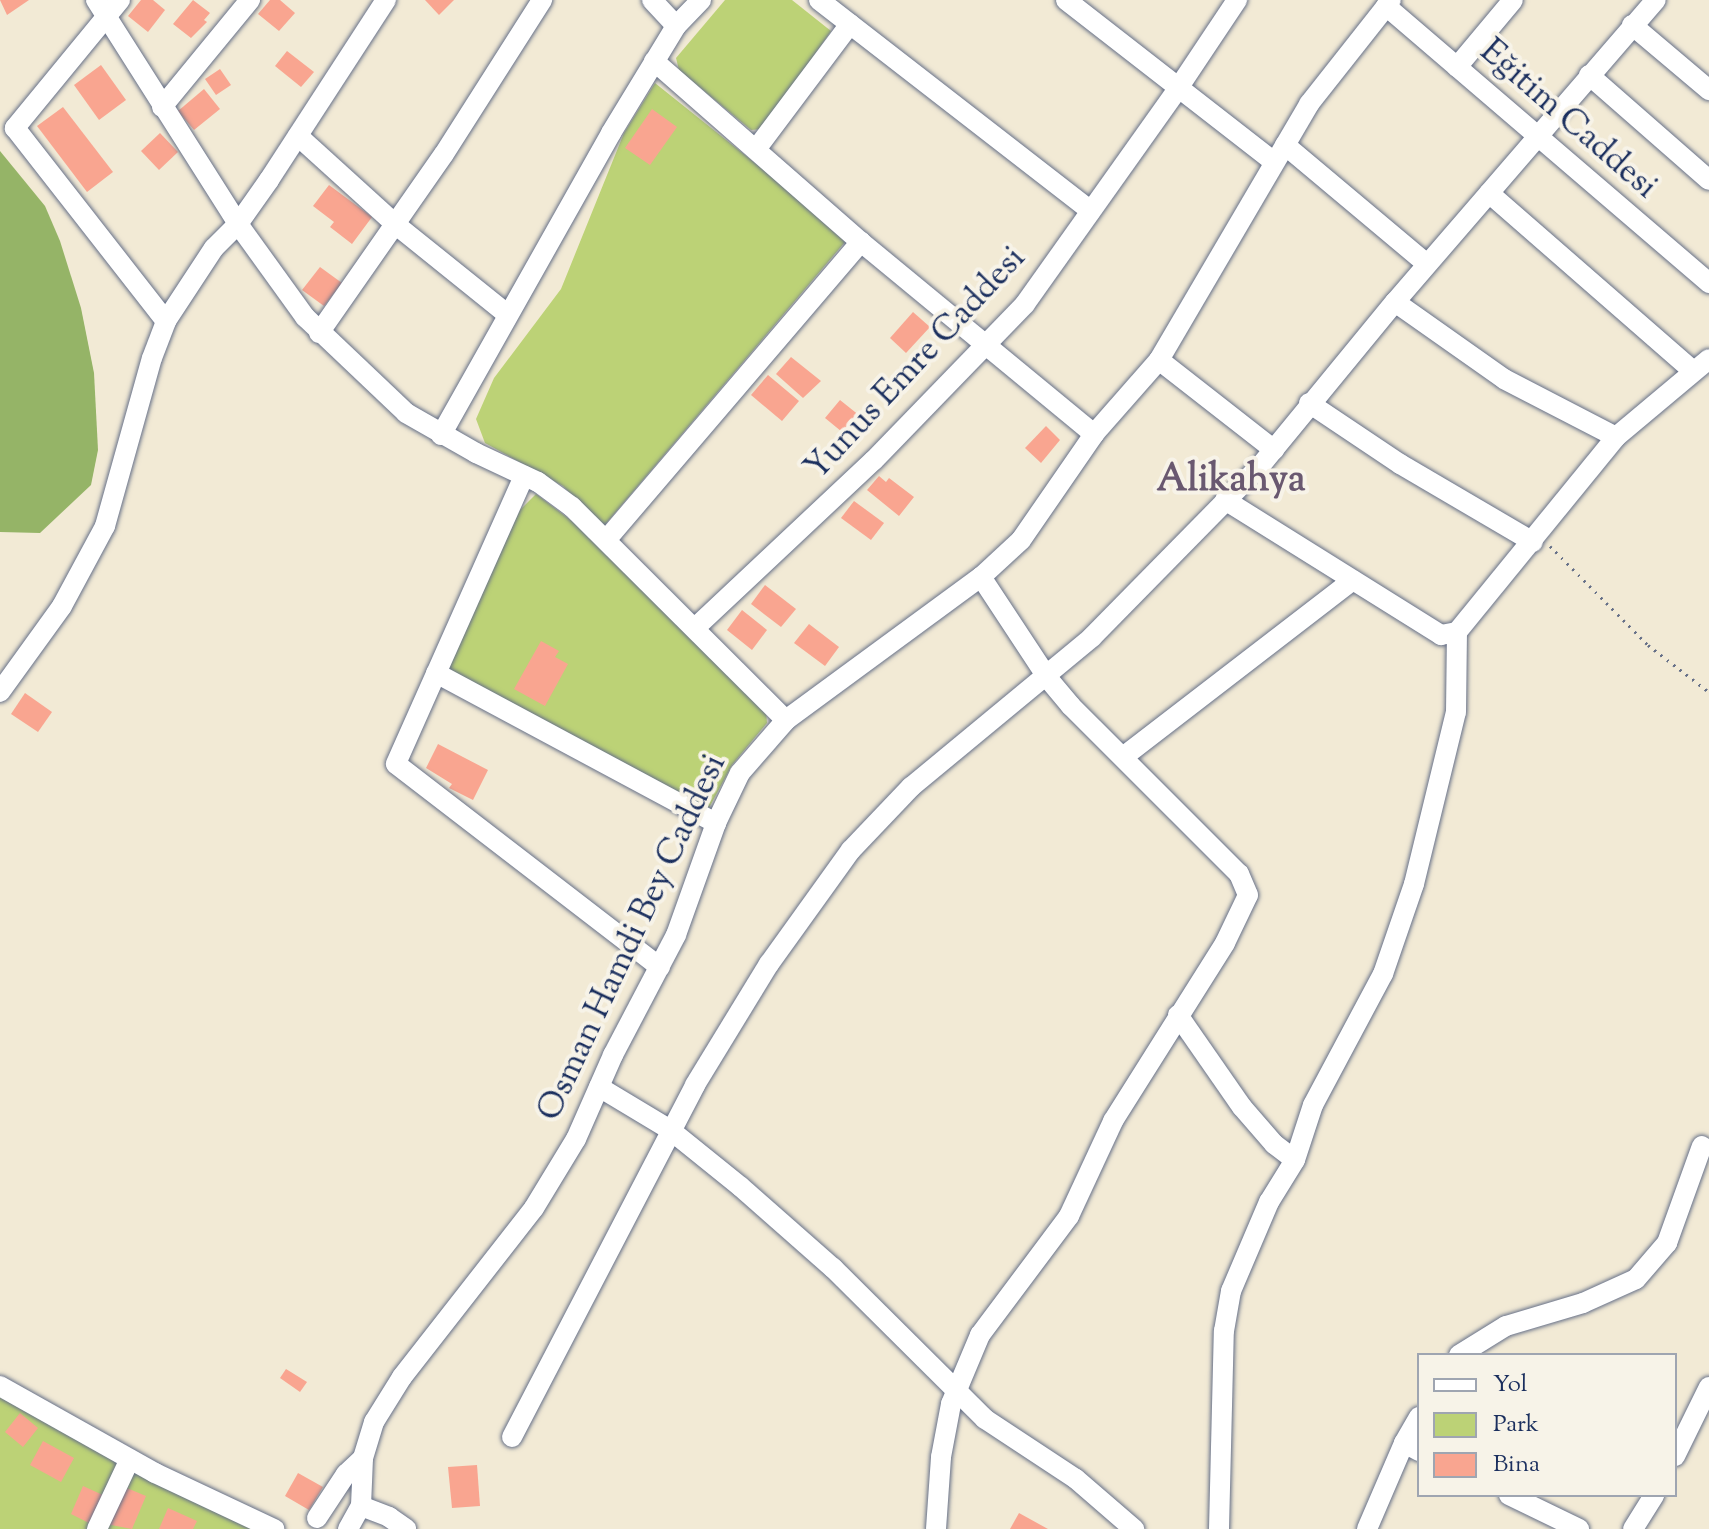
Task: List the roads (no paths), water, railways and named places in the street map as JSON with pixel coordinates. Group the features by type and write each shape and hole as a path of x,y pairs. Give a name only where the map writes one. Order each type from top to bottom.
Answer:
{"street":[{"path":"120,0 101,9 15,128 166,321"},
{"path":"162,107 250,0"},
{"path":"0,692 62,606 105,526 152,358 166,321 214,248 238,224 386,0"},
{"path":"319,333 395,224 542,0"},
{"path":"652,0 676,26"},
{"path":"441,435 654,61 676,26 701,0"},
{"path":"819,0 1091,211"},
{"path":"1066,0 1179,87 1279,154 1427,264"},
{"name":"Yunus Emre Caddesi","path":"695,628 874,460 1025,304 1237,0"},
{"path":"1457,67 1513,0"},
{"path":"512,1437 669,1129 769,964 851,850 911,787 1092,637 1274,450 1309,403 1656,0"},
{"name":"Eğitim Caddesi","path":"1388,3 1457,67 1709,283"},
{"name":"Osman Hamdi Bey Caddesi","path":"361,1506 363,1458 382,1407 543,1195 576,1139 660,967 697,881 716,823 740,773 786,720 981,577 1021,540 1094,434 1159,360 1309,104 1388,3"},
{"path":"101,9 238,224 282,289 319,333 399,407 441,435 556,494 607,539 786,720"},
{"path":"757,148 850,24"},
{"path":"1632,25 1709,90"},
{"path":"654,61 861,242 1094,434"},
{"path":"1589,75 1709,180"},
{"path":"298,136 395,224 508,315"},
{"path":"1219,1529 1224,1331 1231,1291 1263,1216 1295,1160 1313,1105 1383,974 1414,884 1456,712 1457,632 1616,437 1701,365 1489,193"},
{"path":"607,539 861,242"},
{"path":"1395,302 1504,379 1616,437"},
{"path":"1159,360 1274,450"},
{"path":"1309,403 1411,471 1536,538"},
{"path":"524,476 396,764 660,967"},
{"path":"1225,500 1441,635 1457,632"},
{"path":"936,1529 941,1457 954,1389 988,1324 1078,1201 1113,1121 1235,924 1246,903 1247,887 1239,874 1047,677 981,577"},
{"path":"1123,757 1353,580"},
{"path":"436,673 716,823"},
{"path":"1178,1015 1242,1107 1274,1144 1295,1160"},
{"path":"599,1087 669,1129 833,1268 985,1419 1076,1479 1134,1529"},
{"path":"1462,1353 1506,1326 1583,1303 1636,1279 1667,1243 1702,1146"},
{"path":"0,1386 130,1459 274,1529"},
{"path":"1677,1452 1709,1387"},
{"path":"1367,1529 1412,1447 1417,1426"},
{"path":"317,1518 346,1474 363,1458"},
{"path":"97,1529 130,1459"},
{"path":"1513,1497 1579,1529"},
{"path":"1633,1529 1653,1497"},
{"path":"348,1529 361,1506 389,1517 406,1529"}],"district":[{"name":"Alikahya","path":"1231,482"}]}
